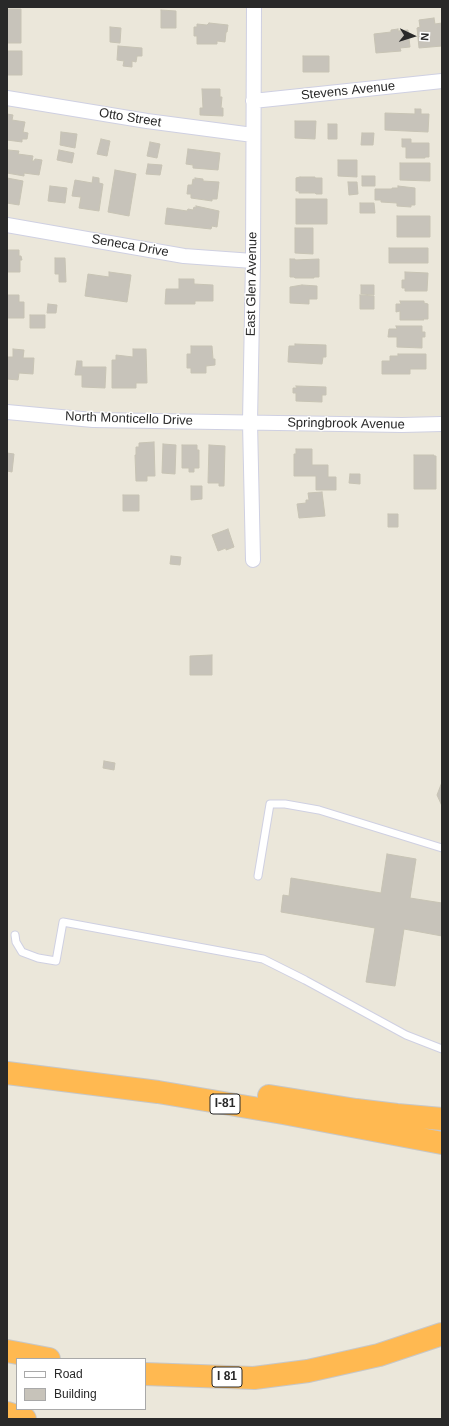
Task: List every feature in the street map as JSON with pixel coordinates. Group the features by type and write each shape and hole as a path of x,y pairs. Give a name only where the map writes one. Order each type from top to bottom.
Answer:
{"highway":[{"path":"7,1061 85,1069 356,1110 442,1119"},
{"name":"I-81","path":"7,1073 158,1092 442,1143"},
{"name":"I 81","path":"146,1374 254,1378 308,1371 379,1356 442,1334"},
{"path":"7,1351 44,1358"},
{"path":"7,1413 25,1419"}],"street":[{"name":"East Glen Avenue","path":"253,560 250,422 253,261 254,7"},
{"name":"Stevens Avenue","path":"253,101 442,81"},
{"name":"Otto Street","path":"7,98 147,121 253,135"},
{"name":"Seneca Drive","path":"7,225 184,256 253,261"},
{"name":"North Monticello Drive","path":"7,412 93,420 250,422"},
{"name":"Springbrook Avenue","path":"250,422 402,425 442,424"}],"lane":[{"path":"258,876 270,804 286,804 319,810 442,848"},
{"path":"15,935 16,942 22,952 38,958 56,961 63,922 263,959 406,1035 442,1049"}],"building":[{"path":"7,9 21,9 21,43 7,43"},
{"path":"161,10 176,11 176,28 161,28"},
{"path":"434,18 435,24 442,23 442,46 419,48 417,28 420,27 419,20"},
{"path":"209,23 228,25 225,42 217,41 217,44 197,44 197,36 194,36 194,27 197,27 197,24 207,25"},
{"path":"110,27 121,28 120,43 110,42"},
{"path":"398,29 398,31 408,30 410,47 400,48 401,51 376,53 374,34 391,32 391,30"},
{"path":"118,46 142,48 142,56 137,56 136,62 132,61 132,67 123,66 124,61 117,60"},
{"path":"7,51 22,51 22,75 7,75"},
{"path":"303,56 329,56 329,72 303,72"},
{"path":"202,89 220,89 223,116 200,115 200,108 203,108"},
{"path":"415,109 421,109 421,114 429,114 428,132 385,130 385,113 415,114"},
{"path":"7,114 13,115 12,120 25,122 23,132 28,133 27,139 22,139 22,142 7,140"},
{"path":"295,121 316,121 315,139 295,138"},
{"path":"328,124 337,124 337,139 328,139"},
{"path":"61,132 77,134 75,148 60,145"},
{"path":"362,133 374,133 373,145 361,145"},
{"path":"101,139 110,141 107,156 97,154"},
{"path":"402,139 411,139 411,143 429,143 429,157 406,158 406,147 402,147"},
{"path":"150,142 160,144 157,158 147,156"},
{"path":"188,149 220,153 218,170 193,168 193,165 186,164"},
{"path":"8,150 19,151 18,154 33,156 32,161 35,159 42,160 39,175 24,173 24,176 7,173"},
{"path":"59,150 74,153 72,163 57,160"},
{"path":"338,160 357,160 357,177 338,176"},
{"path":"400,163 430,163 430,181 400,180"},
{"path":"148,164 162,165 160,175 146,174"},
{"path":"115,170 136,174 129,216 108,212"},
{"path":"362,176 375,176 375,186 362,186"},
{"path":"93,177 99,178 99,183 103,184 99,211 79,208 81,197 72,196 75,180 92,183"},
{"path":"7,178 23,181 19,205 7,203"},
{"path":"195,178 203,179 203,181 219,182 217,199 212,199 212,201 191,198 191,194 187,194 188,185 192,185 193,179 195,180"},
{"path":"296,178 322,178 322,194 299,193 299,191 296,191"},
{"path":"348,182 357,182 358,194 349,195"},
{"path":"50,186 67,188 65,203 48,201"},
{"path":"398,186 415,188 415,205 411,205 411,207 397,206 397,203 375,200 375,189 392,189 398,188"},
{"path":"296,199 327,199 327,224 296,224"},
{"path":"360,203 374,203 375,213 360,213"},
{"path":"196,206 219,211 217,227 212,226 211,229 165,224 167,208 187,211 188,209 193,210"},
{"path":"397,216 430,216 430,237 397,237"},
{"path":"295,228 313,228 313,254 295,253"},
{"path":"389,248 428,248 428,263 389,263"},
{"path":"7,250 19,250 19,256 21,256 22,260 20,260 20,272 7,272"},
{"path":"55,258 65,258 66,282 59,282 59,274 55,274"},
{"path":"290,259 319,259 319,277 290,277"},
{"path":"109,272 131,275 127,302 85,296 88,274 109,277"},
{"path":"405,272 428,273 427,291 405,291 405,288 402,288 402,280 405,280"},
{"path":"179,279 194,279 194,284 213,285 213,301 195,301 195,304 165,304 166,289 179,289"},
{"path":"302,285 317,286 317,299 309,299 309,304 290,303 290,287"},
{"path":"361,285 374,285 374,295 361,294"},
{"path":"7,295 19,295 19,302 24,302 24,318 7,318"},
{"path":"360,295 374,296 374,309 360,309"},
{"path":"400,301 424,301 424,303 428,304 428,319 400,320 400,311 396,312 396,304 401,304"},
{"path":"48,304 57,305 56,313 47,313"},
{"path":"30,315 45,315 45,328 30,328"},
{"path":"396,326 422,326 422,332 425,332 425,337 422,337 422,348 397,347 397,337 388,337 389,329 397,329"},
{"path":"295,344 326,345 326,357 323,357 322,364 288,362 289,346 295,346"},
{"path":"191,346 212,346 215,365 206,366 206,373 191,373 191,368 187,368 187,354 191,354"},
{"path":"13,349 24,350 23,358 34,358 33,374 19,373 18,380 7,379 7,357 13,357"},
{"path":"133,349 146,349 147,383 136,383 136,388 112,388 112,360 116,360 116,355 133,357"},
{"path":"398,354 426,354 426,369 410,369 410,374 382,374 382,361 390,361 390,356 398,356"},
{"path":"77,361 82,361 82,367 106,367 105,388 82,387 82,375 75,375"},
{"path":"296,386 326,387 326,395 322,395 322,402 296,401 296,393 293,393 293,388 297,388"},
{"path":"154,442 155,476 147,476 147,481 136,481 136,447 139,447 139,443"},
{"path":"163,444 176,445 175,474 162,473"},
{"path":"182,445 197,445 197,450 199,450 199,468 194,468 194,472 189,472 189,468 182,468"},
{"path":"209,445 225,446 224,486 219,486 219,483 208,483"},
{"path":"296,449 312,449 312,465 328,465 328,477 336,477 336,490 316,490 316,476 294,476 294,454 296,454"},
{"path":"7,453 14,454 12,472 7,471"},
{"path":"414,455 436,456 436,489 414,489"},
{"path":"350,474 360,474 360,484 349,483"},
{"path":"191,486 202,486 202,499 191,500"},
{"path":"322,492 325,516 299,518 297,504 306,503 306,500 309,500 308,493"},
{"path":"123,495 139,495 139,511 123,511"},
{"path":"388,514 398,514 398,527 388,527"},
{"path":"228,529 234,547 218,551 212,535"},
{"path":"171,556 181,557 180,565 170,564"},
{"path":"212,655 212,675 190,675 190,656"},
{"path":"104,761 115,763 114,770 103,768"},
{"path":"442,782 442,806 437,795"},
{"path":"387,854 416,859 410,898 442,903 442,936 404,929 395,986 366,982 375,928 281,912 283,895 289,896 291,878 381,893"}]}
